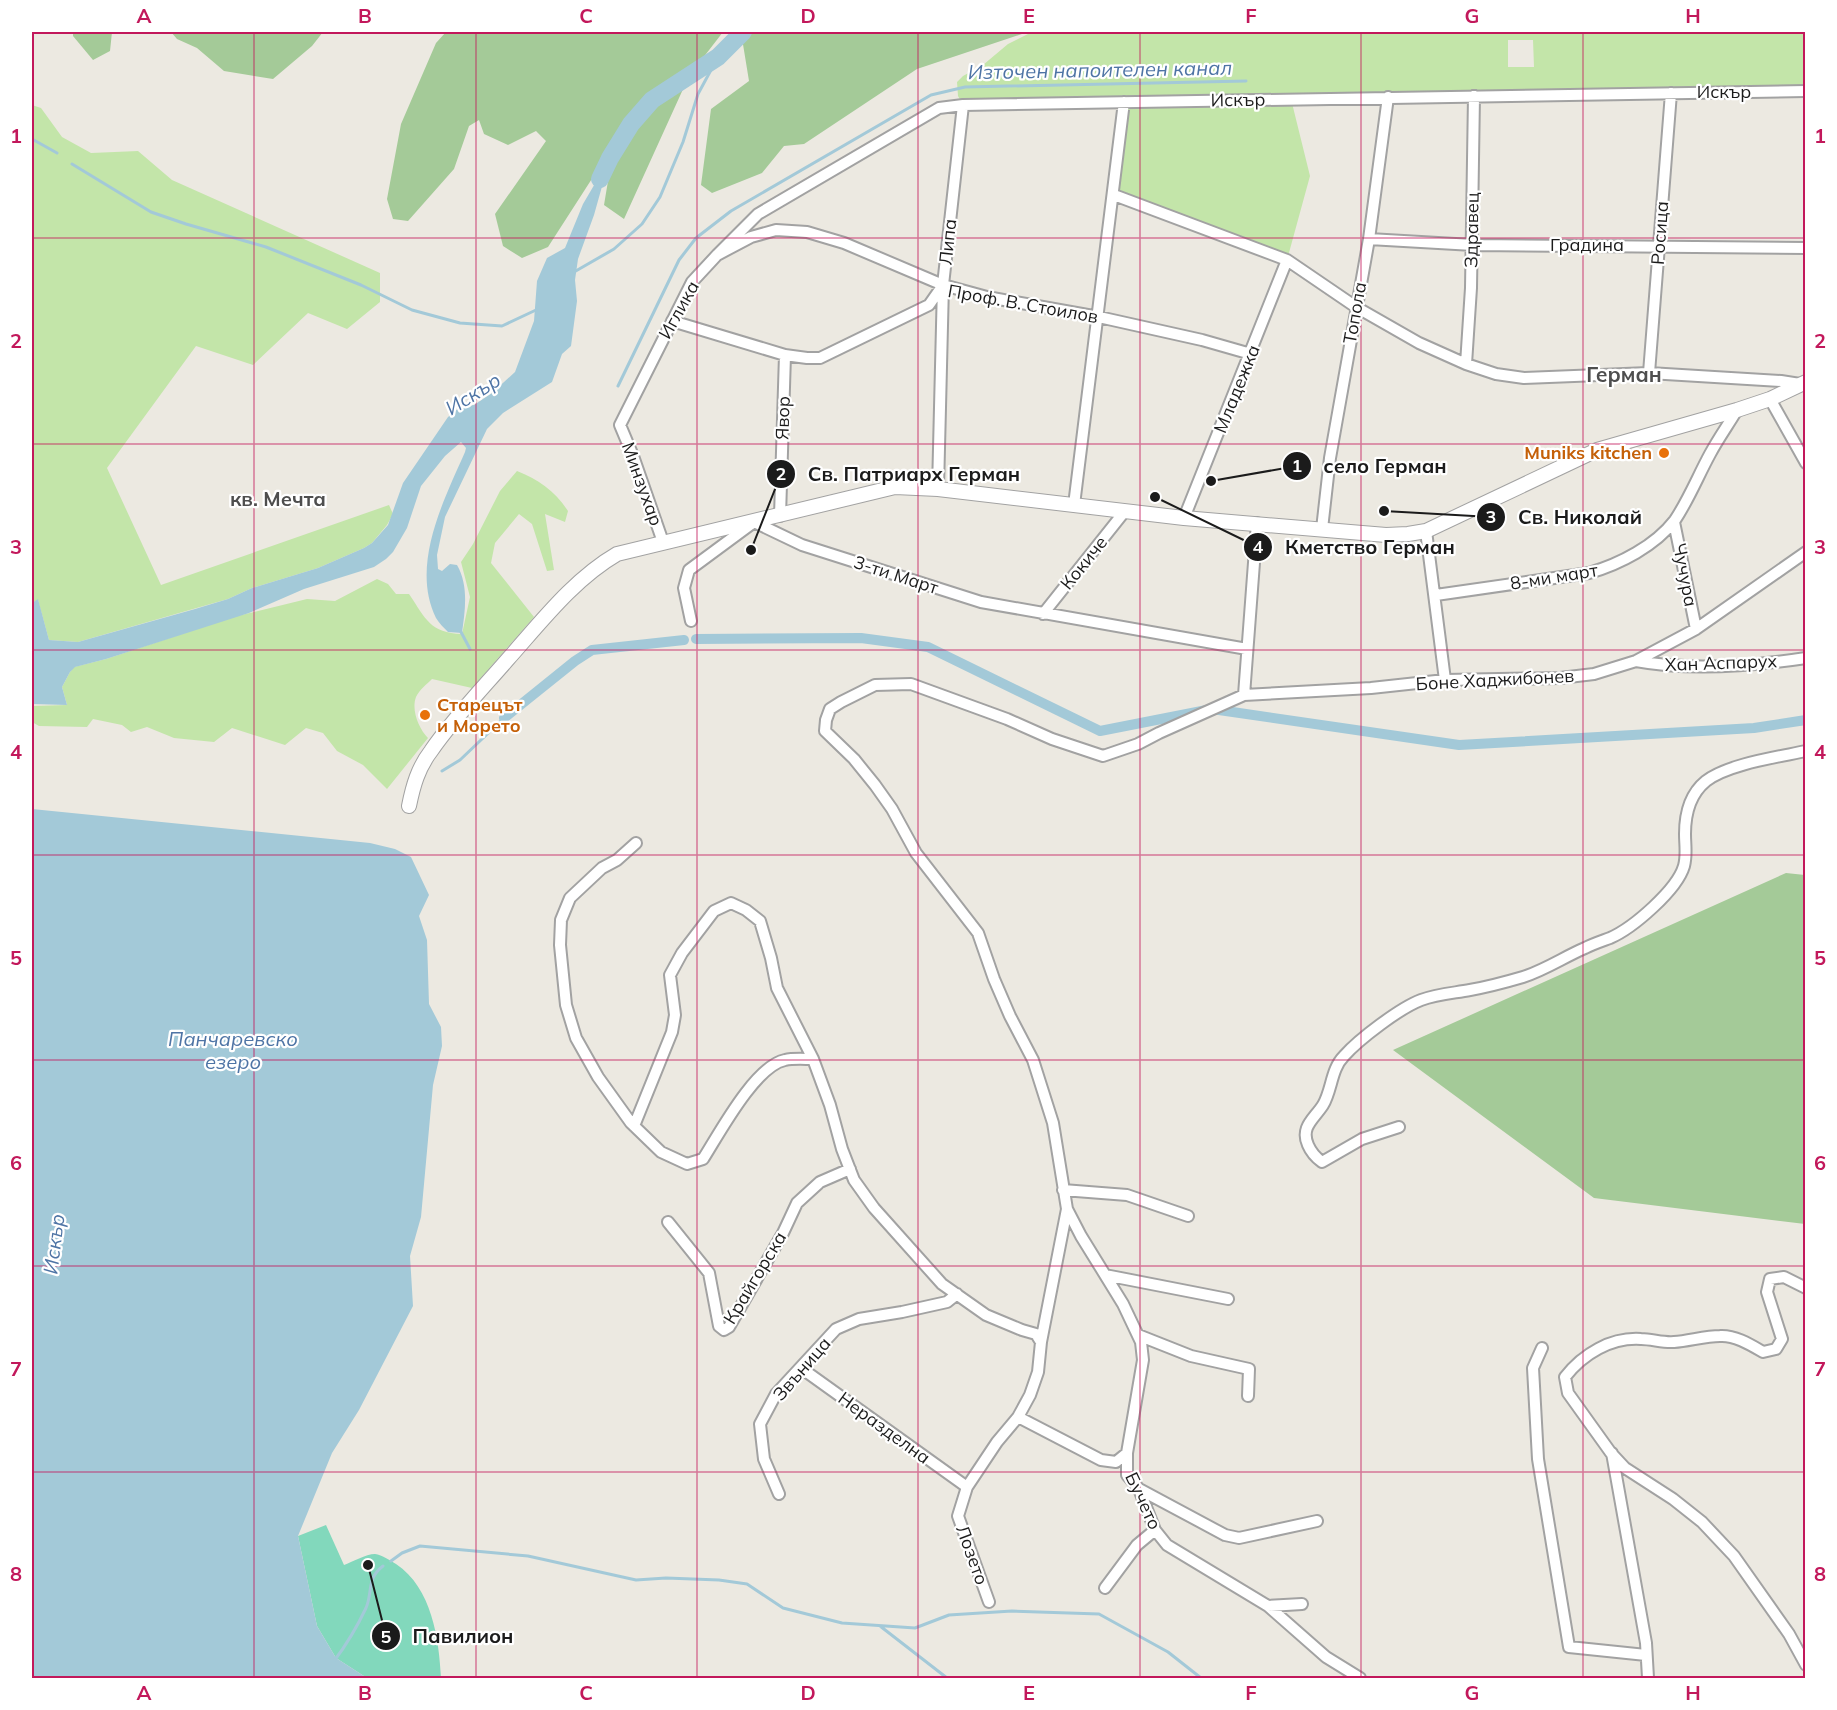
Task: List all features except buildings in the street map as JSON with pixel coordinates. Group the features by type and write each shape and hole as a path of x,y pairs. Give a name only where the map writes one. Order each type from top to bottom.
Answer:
{"street":[{"name":"Искър","path":"717,255 758,213 939,108 963,105 1806,91"},
{"name":"Росица","path":"1649,373 1671,93"},
{"name":"Здравец","path":"1466,364 1473,245 1474,96"},
{"name":"Топола","path":"1322,529 1330,458 1369,239 1388,97"},
{"path":"1074,505 1125,102"},
{"name":"Липа","path":"938,489 943,285 963,105"},
{"path":"1114,195 1287,260 1356,307 1419,343 1466,364 1496,374 1524,378 1649,373 1803,383"},
{"name":"Иглика","path":"620,425 692,282 717,255 751,237 776,230 807,231 844,243 943,285"},
{"name":"Градина","path":"1369,239 1473,245 1806,248"},
{"name":"Младежка","path":"1184,518 1287,260"},
{"name":"Проф. В. Стоилов","path":"672,321 785,355 820,358 928,305 943,285 987,297 1099,316 1251,354"},
{"name":"Явор","path":"780,516 785,355"},
{"path":"409,806 414,781 430,752 475,696 568,593 603,562 617,554 895,487 938,489 1184,518 1386,535 1408,534 1426,531 1597,450 1737,410 1770,399 1803,383"},
{"path":"1770,399 1806,463"},
{"name":"8-ми март","path":"1436,595 1589,573 1611,567 1635,553 1674,522 1710,454 1737,410"},
{"name":"Минзухар","path":"620,425 663,542"},
{"name":"Кокиче","path":"1043,614 1125,511"},
{"path":"691,621 684,588 689,570 754,522"},
{"name":"3-ти Март","path":"754,522 802,545 981,602 1247,649"},
{"name":"Чучура","path":"1674,522 1696,629"},
{"path":"1244,695 1257,523"},
{"path":"1426,531 1436,595 1445,680"},
{"name":"Боне Хаджибонев","path":"1067,1209 1053,1123 1045,1093 1033,1060 994,979 978,933 916,853 892,809 875,785 854,759 825,731 830,709 874,685 911,684 1007,719 1052,740 1103,756 1138,744 1244,695 1371,688 1445,680 1560,678 1594,674 1636,661 1696,629 1806,552"},
{"name":"Хан Аспарух","path":"1636,661 1656,665 1682,666 1768,663 1806,658"},
{"path":"1399,1126 1362,1139 1322,1162 1311,1152 1305,1137 1306,1128 1323,1105 1335,1068 1344,1056 1402,1009 1422,999 1523,977 1587,946 1612,937 1628,927 1660,900 1683,868 1687,850 1685,834 1687,811 1693,796 1706,782 1722,772 1806,751"},
{"path":"636,843 617,860 602,868 570,898 561,920 560,945 566,1005 576,1038 598,1077 634,1126 661,1152 687,1164 703,1159 760,1074 783,1060 813,1059"},
{"path":"634,1126 672,1032 675,1015 670,975 682,953 714,910 730,903 746,910 760,921 777,988 813,1059 830,1105 842,1149 861,1190 898,1236 942,1284 986,1315 1036,1334 1041,1342"},
{"name":"Крайгорска","path":"668,1222 709,1273 719,1326 724,1330 729,1327 783,1233 796,1203 820,1182 850,1168"},
{"path":"1064,1190 1127,1195 1188,1216"},
{"path":"1017,1417 1101,1460 1116,1462 1127,1453 1143,1360 1138,1335 1123,1304 1067,1209"},
{"name":"Лозето","path":"989,1602 958,1516 967,1487 1030,1395 1038,1372 1041,1342 1067,1209"},
{"path":"1105,1275 1228,1299"},
{"path":"1806,1288 1784,1277 1770,1279 1767,1292 1782,1339 1776,1349 1763,1352 1748,1343 1722,1335 1671,1342 1638,1338 1612,1343 1590,1353 1575,1364 1565,1377 1568,1393 1611,1453 1625,1468 1673,1499 1702,1522 1734,1556 1790,1634 1806,1665"},
{"name":"Звъница","path":"779,1494 764,1459 760,1424 776,1394 836,1329 859,1319 947,1302 957,1294"},
{"path":"1138,1335 1191,1356 1249,1369 1248,1396"},
{"path":"1542,1347 1533,1368 1538,1459 1569,1647 1646,1655"},
{"name":"Неразделна","path":"801,1368 967,1487"},
{"name":"Бучето","path":"1127,1453 1127,1475 1139,1489 1155,1530 1167,1545 1268,1606"},
{"path":"1611,1453 1646,1643 1648,1678"},
{"path":"1139,1489 1225,1535 1239,1538 1317,1521"},
{"path":"1105,1588 1137,1545 1155,1530"},
{"path":"1268,1606 1302,1604"},
{"path":"1268,1606 1326,1657 1360,1678"}],"green space":[{"path":"73,32 112,32 110,51 93,60 73,36"},
{"path":"171,32 323,32 312,46 273,79 224,71 197,48 177,39"},
{"path":"446,32 723,32 689,76 624,219 604,205 611,163 604,160 548,247 522,258 503,246 495,214 546,141 536,131 508,145 484,134 479,120 469,126 454,169 408,221 393,219 387,199 401,124 436,43"},
{"path":"741,32 1028,32 917,69 804,144 784,146 762,173 712,193 701,185 711,109 749,81"},
{"path":"1032,32 1805,32 1805,91 1291,99 1310,176 1287,260 1114,195 1124,102 963,105 958,96 957,82 983,65 1008,44","holes":["1508,40 1533,40 1534,67 1508,67"]},
{"path":"32,105 41,108 62,137 91,153 138,151 172,180 380,273 380,302 347,329 308,313 253,365 196,346 107,468 161,585 389,505 393,514 372,543 318,568 252,588 228,599 78,642 49,640 38,600 32,603"},
{"path":"517,471 546,486 568,511 565,522 545,514 554,570 547,571 532,524 519,514 495,543 491,563 534,617 472,688 432,679 421,690 416,697 414,708 419,724 428,738 387,789 363,765 337,751 323,733 306,728 285,745 232,728 214,742 174,738 147,727 131,732 122,725 93,719 87,727 39,726 32,722 32,706 67,705 62,687 74,667 106,659 233,617 307,599 335,601 377,579 388,584 396,594 409,594 425,617 436,627 443,631 462,634 470,597 461,562 473,544 500,491"},
{"path":"1786,873 1805,875 1805,1224 1594,1198 1393,1050"},
{"path":"326,1525 344,1565 375,1554 396,1564 418,1586 426,1600 435,1631 441,1678 367,1678 336,1658 317,1626 298,1536"}],"water":[{"path":"610,158 594,215 578,259 575,280 577,301 571,346 562,354 552,382 503,413 487,429 445,517 437,555 438,569 442,571 450,564 457,565 461,573 465,590 462,633 448,632 436,618 429,598 427,576 428,555 433,533 465,452 466,448 461,442 445,456 421,486 407,528 393,552 374,567 304,589 249,613 75,667 62,687 67,705 32,704 32,603 38,599 49,640 78,642 228,599 252,588 318,568 372,543 388,525 403,483 448,417 460,407 474,405 492,393 515,372 534,321 537,281 547,258 565,248 583,204"},
{"name":"Панчаревско езеро","path":"32,809 370,843 395,849 411,857 429,895 419,916 427,940 429,1004 441,1027 442,1046 433,1085 421,1217 410,1256 413,1306 359,1410 332,1453 298,1536 317,1626 336,1658 367,1678 32,1678"}],"waterway":[{"name":"Искър","path":"600,179 631,124 652,100 718,57 743,32"},
{"path":"574,272 614,249 642,224 660,197 683,142 698,94 718,57"},
{"name":"Източен напоителен канал","path":"618,386 679,260 696,238 731,211 931,95 965,87 1246,81"},
{"path":"32,139 57,153"},
{"path":"72,164 151,212 266,247 361,285 412,310 460,323 502,326 536,310"},
{"path":"461,632 470,649"},
{"path":"696,639 861,638 928,647 1100,731 1212,709 1459,745 1754,728 1806,720"},
{"path":"504,718 592,650 684,640"},
{"path":"442,771 460,760 504,718"},
{"path":"391,1561 402,1553 420,1546 528,1556 636,1580 666,1578 719,1580 747,1584 783,1608 842,1623 915,1628 949,1615 1012,1611 1099,1614 1168,1652 1201,1678"},
{"path":"334,1661 359,1622 368,1602 374,1576 383,1566"},
{"path":"880,1626 947,1678"}],"place":[{"name":"Muniks kitchen","path":"1664,453"},
{"name":"село Герман","path":"1211,481"},
{"name":"Кметство Герман","path":"1155,497"},
{"name":"Св. Николай","path":"1384,511"},
{"name":"Св. Патриарх Герман","path":"751,550"},
{"name":"Старецът и Морето","path":"425,715"},
{"name":"Павилион","path":"368,1565"}],"district":[{"name":"Герман","path":"1624,375"},
{"name":"кв. Мечта","path":"278,499"}]}
